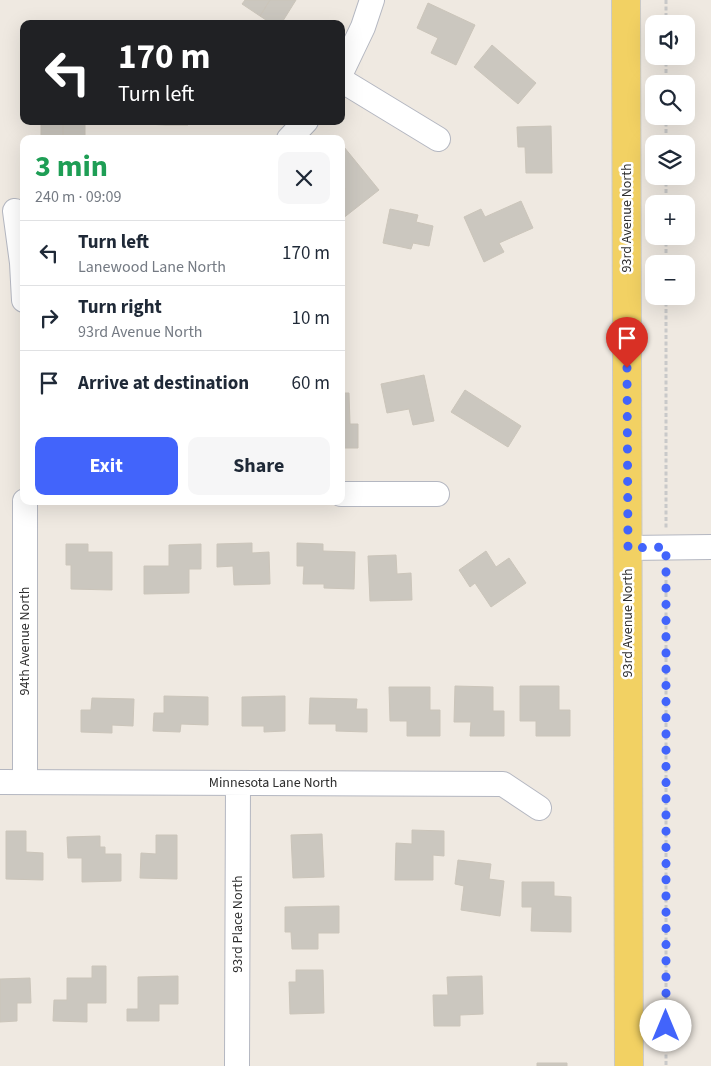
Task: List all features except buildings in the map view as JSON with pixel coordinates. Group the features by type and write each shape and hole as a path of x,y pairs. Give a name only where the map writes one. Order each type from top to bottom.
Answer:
{"main road":[{"name":"93rd Avenue North","path":"626,0 629,1066"}],"street":[{"path":"345,65 363,27 372,0"},
{"path":"345,82 438,139"},
{"path":"293,135 302,125"},
{"path":"13,211 20,251"},
{"path":"345,494 437,494"},
{"name":"94th Avenue North","path":"25,505 25,782"},
{"path":"628,548 711,547"},
{"name":"Minnesota Lane North","path":"0,782 503,784 539,808"},
{"name":"93rd Place North","path":"237,1066 238,783"}],"path":[{"path":"666,0 666,15"},
{"path":"666,305 666,1066"}],"route":[{"path":"627,368 628,548 666,547 666,1026"}]}
